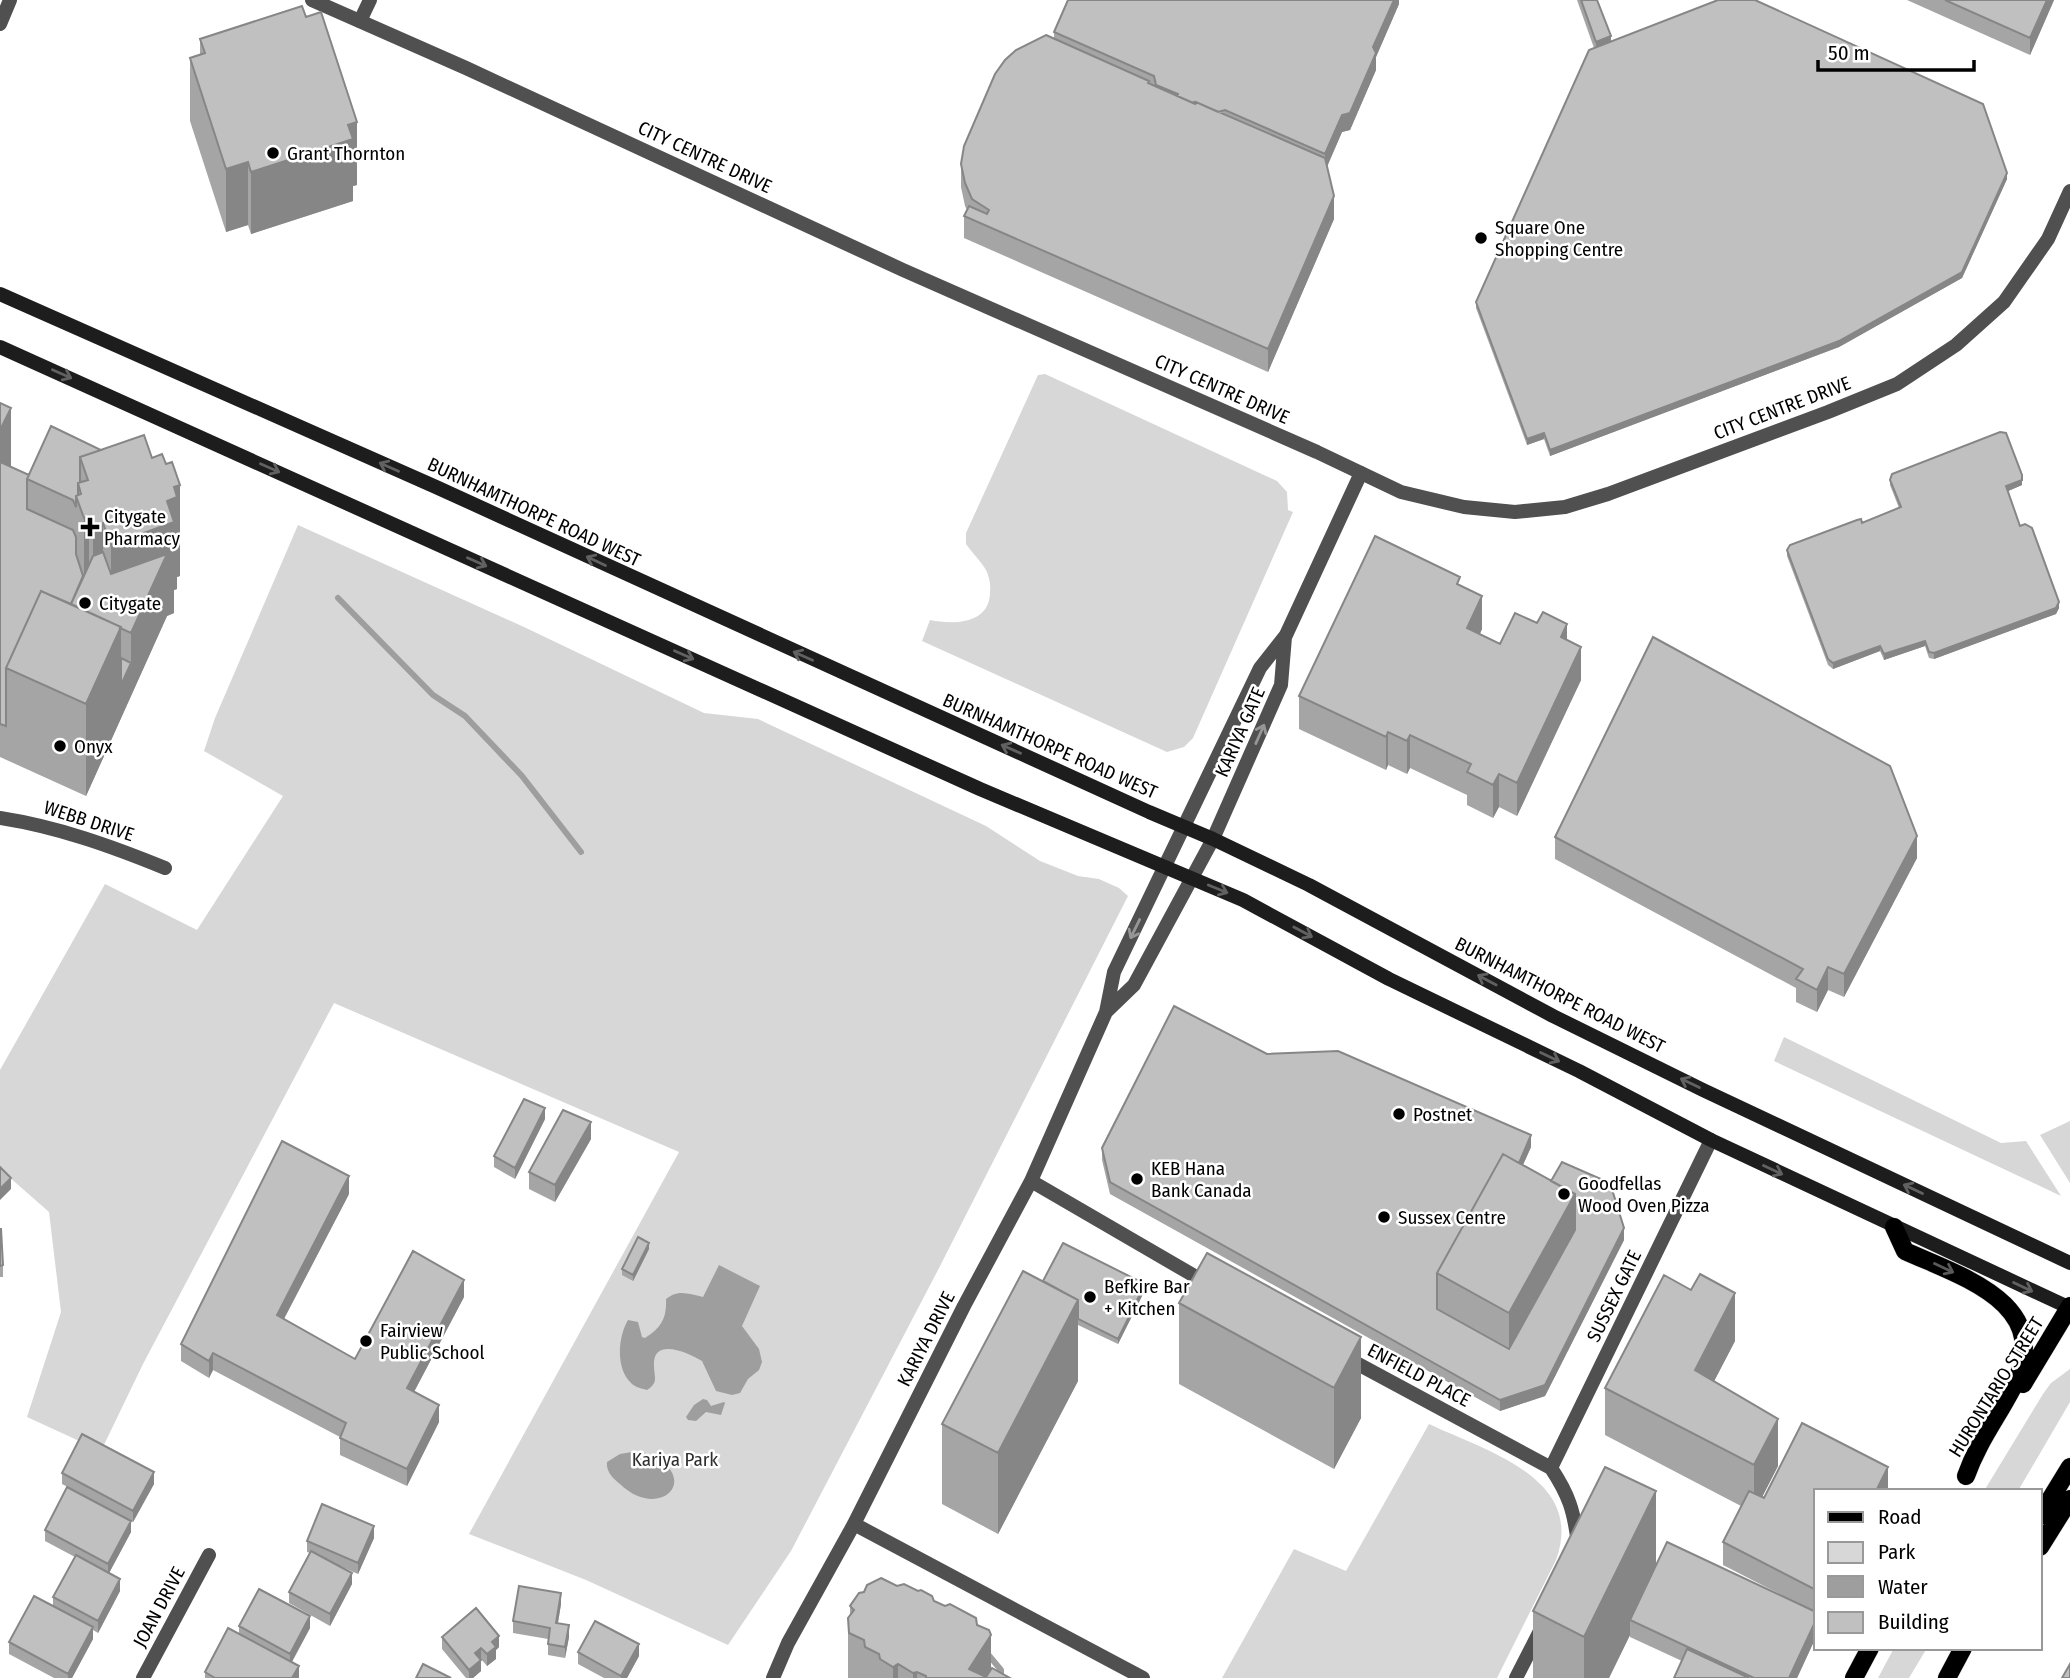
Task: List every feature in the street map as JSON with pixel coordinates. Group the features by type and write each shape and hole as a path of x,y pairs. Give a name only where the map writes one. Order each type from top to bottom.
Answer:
{"main road":[{"name":"BURNHAMTHORPE ROAD WEST","path":"0,294 436,487 673,597 1213,839 1363,913 1553,1016 1678,1078 2070,1263"},
{"path":"0,346 968,783 1243,900 1389,979 1579,1071 1711,1140 2070,1307"},
{"path":"1894,1227 1905,1251 1986,1288 2002,1300 2013,1312 2024,1342 2023,1364 2013,1387 1975,1449 1961,1484"},
{"name":"HURONTARIO STREET","path":"1961,1484 2070,1307"},
{"path":"2042,1513 2070,1467"},
{"path":"2042,1544 2070,1499"},
{"path":"1854,1678 1869,1650"},
{"path":"1947,1678 1962,1650"}],"street":[{"path":"0,24 10,0"},
{"name":"CITY CENTRE DRIVE","path":"312,0 466,68 903,270 1401,492 1464,507 1515,512 1564,507 1608,494 1897,384 1956,345 2004,302 2048,239 2070,191"},
{"path":"360,21 370,0"},
{"name":"KARIYA GATE","path":"1184,827 1260,668 1286,635 1361,472"},
{"name":"KARIYA GATE","path":"1213,839 1282,685 1286,635"},
{"name":"WEBB DRIVE","path":"0,818 42,824 165,868"},
{"name":"KARIYA DRIVE","path":"773,1678 788,1643 854,1524 964,1306 1031,1181 1106,1013 1114,972 1184,827"},
{"name":"KARIYA DRIVE","path":"1106,1013 1134,985 1213,839"},
{"name":"SUSSEX GATE","path":"1551,1468 1711,1140"},
{"path":"1031,1181 1221,1290"},
{"name":"ENFIELD PLACE","path":"1328,1348 1551,1468"},
{"path":"1551,1468 1566,1490 1574,1511 1578,1547 1575,1557"},
{"path":"854,1524 1143,1678"},
{"name":"JOAN DRIVE","path":"143,1678 209,1555"},
{"path":"1516,1678 1551,1611"}],"green space":[{"path":"1045,374 1277,481 1287,492 1288,510 1293,512 1193,738 1184,747 1167,752 922,641 930,620 969,620 984,611 988,603 988,575 966,544 966,533 1038,375"},
{"name":"Kariya Park","path":"298,525 524,627 704,713 758,719 986,826 1040,861 1078,876 1099,879 1119,888 1128,896 938,1270 791,1551 728,1645 586,1580 469,1534 679,1152 334,1003 143,1364 101,1451 27,1417 61,1312 49,1212 0,1169 0,1070 105,884 197,930 283,796 204,751 215,718"},
{"path":"1784,1037 2001,1143 2026,1141 2061,1196 1774,1061"},
{"path":"2070,1121 2070,1183 2040,1135"},
{"path":"2070,1369 2070,1402 2019,1489 1985,1489 2043,1394 2051,1383"},
{"path":"1429,1424 1502,1457 1525,1471 1544,1488 1557,1508 1561,1532 1556,1560 1497,1678 1222,1678 1294,1549 1346,1571"},
{"path":"1893,1650 1926,1650 1909,1678 1878,1678"}],"water":[{"path":"719,1265 760,1286 742,1326 759,1349 762,1362 759,1370 748,1379 740,1393 732,1395 716,1391 702,1361 681,1351 665,1349 659,1351 655,1357 653,1384 647,1390 633,1385 623,1370 620,1353 622,1335 628,1320 638,1322 642,1337 645,1338 662,1322 666,1299 679,1293 703,1297"},
{"path":"703,1399 711,1406 724,1402 721,1415 706,1412 696,1421 688,1420 686,1417 694,1405"},
{"path":"632,1452 655,1456 669,1468 674,1478 673,1487 667,1494 658,1498 647,1498 634,1494 613,1477 607,1462 620,1454"}],"building":[{"path":"1068,0 1394,0 1373,47 1376,53 1350,113 1342,115 1325,154 1225,110 1218,112 1177,96 1178,94 1156,85 1154,76 1054,32"},
{"path":"1581,0 1597,0 1611,36 1596,42"},
{"path":"1718,0 1755,0 1983,104 2007,173 1962,272 1839,341 1550,450 1544,433 1527,439 1476,302 1589,50"},
{"path":"1945,0 2047,0 2030,38"},
{"path":"302,6 306,17 321,12 357,122 348,125 353,139 251,172 248,162 226,169 190,58 205,53 200,39"},
{"path":"1046,35 1195,104 1196,102 1325,158 1334,196 1268,349 964,216 969,206 987,214 989,210 972,199 961,164 964,146 995,74 1016,50"},
{"path":"0,403 11,408 0,430"},
{"path":"51,426 101,450 80,457 76,507 73,500 27,479"},
{"path":"2000,432 2006,433 2022,475 2022,480 2006,486 2020,526 2025,524 2032,528 2059,602 2056,608 1934,653 1929,652 1925,641 1884,654 1880,646 1833,663 1828,659 1787,550 1790,545 1857,520 1861,519 1862,523 1901,507 1890,480 1892,474"},
{"path":"144,435 152,458 162,454 166,464 172,462 180,485 174,487 177,497 167,501 174,522 111,545 103,523 93,527 89,516 84,518 76,496 81,494 78,483 88,480 80,457"},
{"path":"0,462 29,475 27,509 73,530 76,537 76,554 83,576 71,604 41,591 6,668 6,726 0,724"},
{"path":"1375,536 1460,577 1457,584 1482,596 1467,628 1500,644 1515,613 1537,623 1543,612 1567,624 1561,637 1581,647 1517,783 1499,774 1493,785 1467,772 1471,764 1410,735 1407,741 1388,732 1386,737 1299,696"},
{"path":"103,552 111,574 167,554 131,633 71,604 93,556"},
{"path":"41,591 121,627 86,704 6,668"},
{"path":"1653,637 1890,766 1917,836 1844,974 1828,967 1817,990 1796,979 1803,969 1555,837"},
{"path":"121,658 131,663 121,685"},
{"name":"Sussex Centre","path":"1174,1006 1267,1054 1338,1051 1531,1135 1519,1163 1503,1154 1437,1273 1437,1309 1509,1349 1575,1230 1575,1194 1551,1181 1562,1162 1610,1183 1624,1228 1545,1385 1500,1400 1110,1182 1102,1148"},
{"path":"524,1099 545,1108 515,1168 494,1156"},
{"path":"563,1110 591,1122 555,1185 529,1172"},
{"name":"Fairview Public School","path":"282,1141 349,1176 277,1315 355,1359 413,1251 464,1280 407,1388 439,1405 407,1469 340,1438 346,1423 213,1353 209,1361 181,1344"},
{"path":"1503,1154 1575,1194 1509,1313 1437,1273"},
{"path":"0,1167 11,1178 0,1189"},
{"path":"0,1229 3,1265 0,1266"},
{"path":"638,1237 649,1243 633,1275 622,1269"},
{"name":"Befkire Bar + Kitchen","path":"1063,1243 1145,1284 1118,1339 1078,1319 1078,1300 1043,1281"},
{"path":"1207,1253 1361,1337 1334,1388 1179,1303"},
{"path":"1023,1271 1078,1300 998,1453 942,1424"},
{"path":"1700,1274 1735,1293 1695,1370 1778,1419 1754,1465 1605,1388 1664,1275 1691,1290"},
{"path":"1802,1423 1888,1467 1877,1489 1814,1489 1814,1589 1723,1542 1749,1491 1764,1498"},
{"path":"82,1434 154,1472 133,1511 62,1473"},
{"path":"1605,1467 1656,1491 1584,1637 1533,1611"},
{"path":"67,1487 131,1521 108,1564 45,1530"},
{"path":"322,1504 374,1526 358,1563 307,1541"},
{"path":"1667,1542 1814,1611 1814,1624 1789,1678 1754,1678 1630,1620"},
{"path":"311,1551 352,1573 330,1614 289,1592"},
{"path":"76,1555 120,1579 98,1621 53,1597"},
{"path":"881,1578 897,1586 904,1584 921,1590 932,1596 934,1601 945,1606 950,1604 976,1618 977,1625 989,1630 991,1635 969,1669 986,1677 992,1668 1010,1678 926,1678 898,1664 893,1667 880,1659 879,1654 865,1647 864,1640 849,1633 848,1618 854,1610 850,1606 859,1593 864,1592 867,1585"},
{"path":"519,1586 561,1593 556,1623 569,1625 565,1647 548,1644 550,1628 513,1621"},
{"path":"259,1589 310,1616 290,1654 239,1626"},
{"path":"34,1596 93,1627 68,1674 9,1642"},
{"path":"476,1608 499,1636 492,1642 496,1647 487,1654 481,1648 475,1653 481,1660 469,1670 442,1637"},
{"path":"595,1621 639,1644 621,1676 578,1652"},
{"path":"228,1628 299,1666 292,1678 215,1678 205,1672"},
{"path":"1687,1649 1749,1678 1674,1678"},
{"path":"423,1664 451,1678 416,1678"},
{"path":"2070,1664 2070,1678 2062,1678"}],"waterway":[{"path":"338,598 433,695 465,716 522,776 581,852"},
{"path":"986,1652 1001,1670 1001,1678"}],"place":[{"name":"Grant Thornton","path":"273,153"},
{"name":"Square One Shopping Centre","path":"1481,238"},
{"name":"Citygate Pharmacy","path":"90,527"},
{"name":"Citygate","path":"85,603"},
{"name":"Onyx","path":"60,746"},
{"name":"Postnet","path":"1399,1114"},
{"name":"KEB Hana Bank Canada","path":"1137,1179"},
{"name":"Goodfellas Wood Oven Pizza","path":"1564,1194"},
{"name":"Sussex Centre","path":"1384,1217"},
{"name":"Befkire Bar + Kitchen","path":"1090,1297"},
{"name":"Fairview Public School","path":"366,1341"}]}
